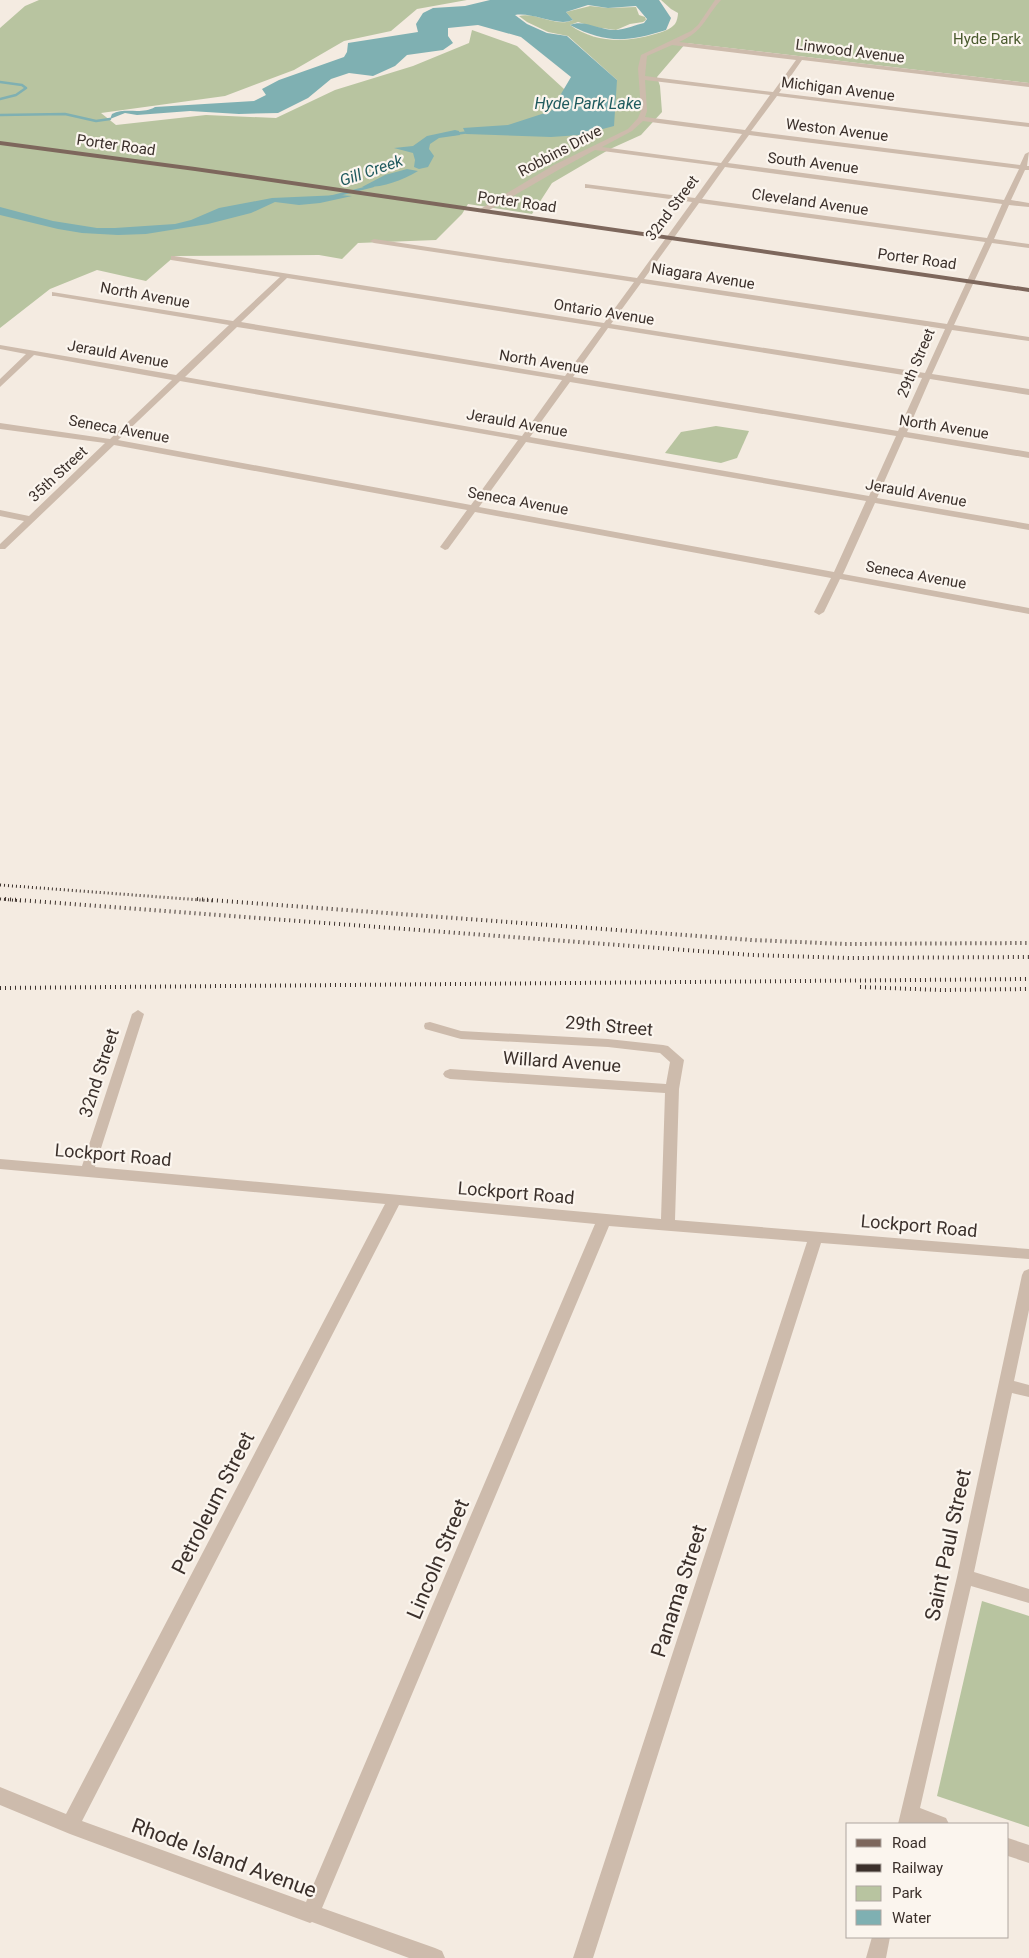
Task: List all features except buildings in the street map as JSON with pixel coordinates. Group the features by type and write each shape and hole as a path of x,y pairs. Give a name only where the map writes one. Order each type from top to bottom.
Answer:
{"main road":[{"name":"Porter Road","path":"0,143 481,210 1029,290"}],"street":[{"path":"641,119 644,111 644,78 642,68 644,55 697,29 706,18 709,8 718,0"},
{"name":"Linwood Avenue","path":"669,42 1029,85"},
{"name":"32nd Street","path":"445,546 801,58"},
{"name":"Michigan Avenue","path":"644,78 1029,125"},
{"name":"Weston Avenue","path":"641,119 1026,167"},
{"name":"Robbins Drive","path":"481,210 630,130 641,119"},
{"name":"South Avenue","path":"594,148 1029,205"},
{"name":"29th Street","path":"819,612 838,576 989,240 1026,167 1029,154"},
{"name":"Cleveland Avenue","path":"588,186 1029,246"},
{"name":"Niagara Avenue","path":"374,241 1029,339"},
{"name":"Ontario Avenue","path":"174,258 1029,392"},
{"name":"35th Street","path":"2,548 285,276"},
{"name":"North Avenue","path":"55,294 1029,454"},
{"name":"Jerauld Avenue","path":"0,348 1029,527"},
{"path":"0,384 32,353"},
{"name":"Seneca Avenue","path":"0,426 74,435 1029,611"},
{"path":"0,513 31,519"},
{"name":"32nd Street","path":"87,1171 138,1014"},
{"name":"29th Street","path":"430,1026 461,1035 608,1043 663,1049 677,1060 672,1089 668,1225"},
{"name":"Willard Avenue","path":"450,1074 672,1089"},
{"name":"Lockport Road","path":"0,1164 604,1220 1029,1254"},
{"name":"Petroleum Street","path":"70,1824 394,1201"},
{"name":"Lincoln Street","path":"310,1914 604,1220"},
{"name":"Panama Street","path":"583,1958 816,1237"},
{"name":"Saint Paul Street","path":"908,1819 965,1576 1029,1274"},
{"path":"1005,1385 1029,1391"},
{"path":"965,1576 1029,1596"},
{"name":"Rhode Island Avenue","path":"0,1796 310,1914 435,1958"},
{"path":"908,1819 934,1823"},
{"path":"1009,1847 1029,1854"},
{"path":"876,1958 881,1938"}],"green space":[{"name":"Hyde Park","path":"39,0 467,0 417,9 391,31 344,41 294,70 225,96 101,113 116,125 206,115 276,118 335,90 413,66 469,43 472,30 517,46 575,99 617,80 568,36 548,32 519,16 526,15 567,22 573,20 566,12 590,6 608,8 636,7 639,15 645,17 646,20 616,30 594,27 578,22 570,25 580,31 600,38 611,40 633,39 663,32 675,24 678,13 661,0 1029,0 1029,83 686,43 657,77 660,86 662,112 641,135 610,149 552,183 532,214 468,204 462,214 436,240 358,243 342,259 319,255 175,256 146,281 97,270 50,289 0,328 0,28 25,6"},
{"path":"716,426 749,431 737,458 721,463 665,453 681,432"},
{"path":"982,1601 1029,1616 1029,1827 937,1796"}],"water":[{"name":"Hyde Park Lake","path":"490,0 659,0 671,18 666,30 640,37 617,39 595,35 570,25 581,23 617,30 644,23 647,19 636,6 608,8 588,5 566,12 573,20 567,22 515,15 527,24 547,33 567,36 617,80 614,126 580,135 551,137 466,134 463,128 508,125 551,111 571,77 521,37 478,25 448,28 448,36 453,43 443,50 407,55 395,66 373,76 349,73 331,79 308,98 278,113 239,114 190,111 137,115 125,113 110,119 112,114 122,111 254,101 266,95 262,89 279,80 344,57 347,52 348,43 418,32 416,24 423,13 433,8 465,6"},
{"path":"455,130 459,131 460,135 439,138 430,144 429,149 434,156 428,167 419,169 414,167 413,153 394,148 413,146 427,136"},
{"path":"407,169 418,171 391,183 362,187 385,175"},
{"path":"352,196 320,203 299,205 275,202 251,213 208,224 146,234 82,233 0,215 0,207 53,221 97,228 115,228 175,224 191,220 219,208 272,198"}],"waterway":[{"path":"0,82 22,85 26,88 16,95 0,99"},
{"path":"0,115 65,114 96,121 110,119"},
{"name":"Gill Creek","path":"438,136 470,132"},
{"name":"Gill Creek","path":"330,197 373,186"}],"railway":[{"path":"0,885 214,901"},
{"path":"0,899 22,901"},
{"path":"5,899 752,955 849,958 1029,957"},
{"path":"197,899 752,940 845,944 1029,943"},
{"path":"0,988 1029,979"},
{"path":"860,987 940,990 1029,989"}]}
